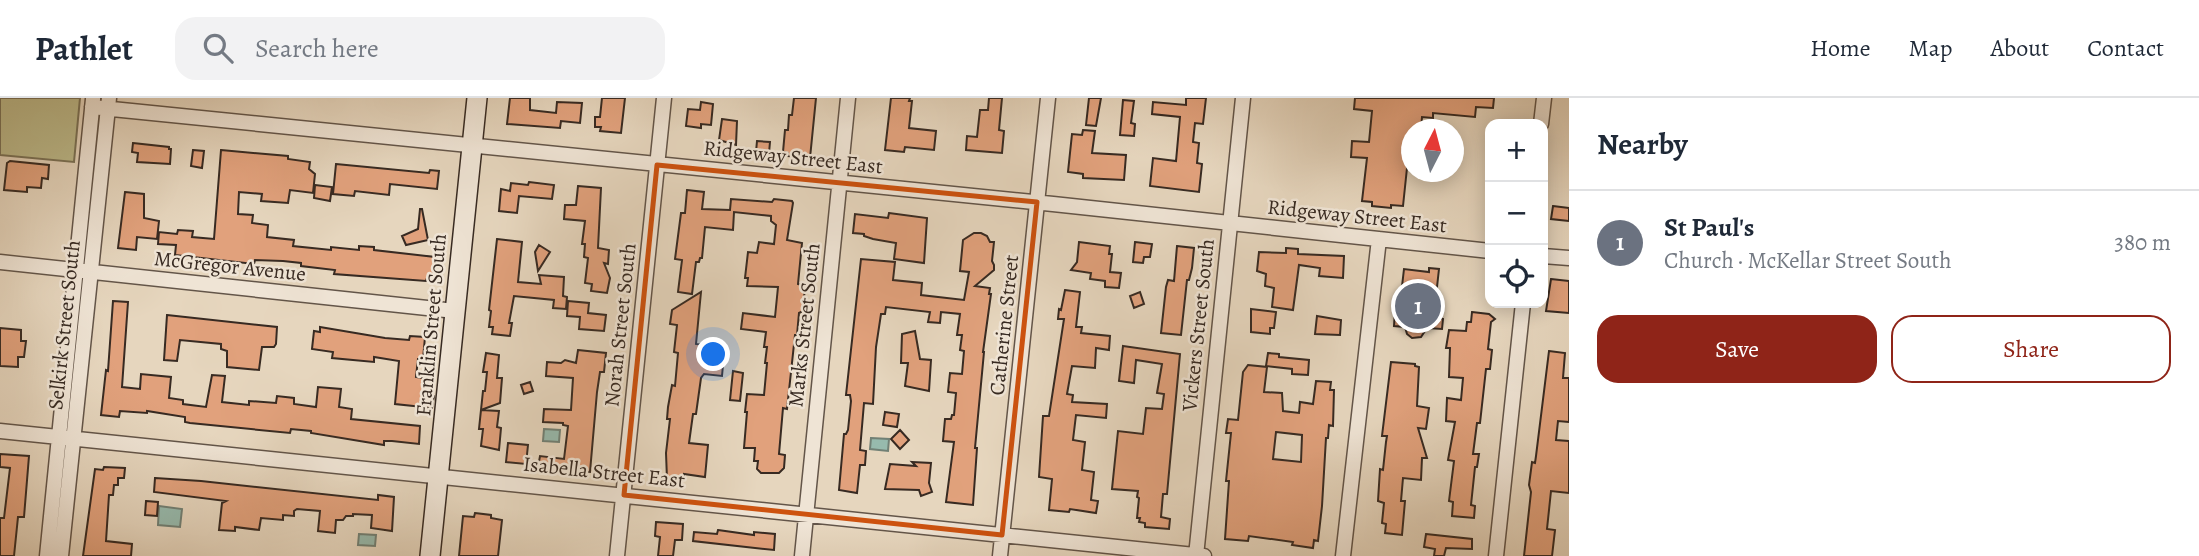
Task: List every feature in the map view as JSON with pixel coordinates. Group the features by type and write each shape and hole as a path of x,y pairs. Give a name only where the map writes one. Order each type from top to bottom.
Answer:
{"street":[{"name":"Franklin Street South","path":"430,556 477,98"},
{"name":"Norah Street South","path":"617,556 664,98"},
{"name":"Marks Street South","path":"802,556 848,98"},
{"name":"Catherine Street","path":"1000,556 1048,98"},
{"name":"Vickers Street South","path":"1196,556 1243,98"},
{"path":"1542,119 1544,98"},
{"name":"Ridgeway Street East","path":"93,102 657,165 1037,202 1485,250"},
{"name":"Selkirk Street South","path":"47,556 66,438 83,271 93,102"},
{"name":"Selkirk Street South","path":"83,271 108,103"},
{"path":"1343,556 1379,239"},
{"path":"1548,256 1569,258"},
{"name":"McGregor Avenue","path":"0,262 456,311"},
{"path":"1496,556 1522,308"},
{"name":"Isabella Street East","path":"0,431 1204,556"},
{"name":"Selkirk Street South","path":"61,556 66,438"}],"highlighted area":[{"path":"657,165 1037,202 1002,535 624,495"}],"shaded area":[{"path":"0,98 80,98 74,162 0,155"},
{"path":"544,429 560,430 559,442 543,441"},
{"path":"871,438 889,439 888,451 870,449"},
{"path":"159,506 182,509 180,527 158,525"},
{"path":"359,534 376,535 375,546 358,545"}],"building":[{"path":"510,98 530,98 530,110 556,113 557,102 582,103 580,123 561,121 560,128 507,124"},
{"path":"602,98 625,98 621,133 600,131 601,127 595,127 595,117 600,117"},
{"path":"794,98 816,98 810,158 788,156 788,153 783,152 785,130 788,130"},
{"path":"891,98 910,98 909,128 936,131 934,150 905,147 904,152 885,150"},
{"path":"989,98 1002,98 999,130 1004,131 1002,153 966,150 967,136 977,137 980,110 988,110"},
{"path":"1089,98 1101,98 1096,126 1086,125"},
{"path":"1186,98 1206,98 1203,124 1195,123 1193,142 1199,143 1197,163 1202,164 1199,192 1150,186 1153,158 1176,161 1180,117 1152,114 1153,102 1186,105"},
{"path":"1355,98 1494,98 1493,108 1476,107 1475,117 1433,113 1433,118 1401,119 1401,182 1406,182 1403,206 1391,205 1391,208 1372,206 1372,202 1362,201 1367,158 1351,157 1352,141 1369,142 1372,111 1354,109"},
{"path":"1123,100 1134,101 1131,123 1135,124 1134,136 1120,135"},
{"path":"701,102 713,104 711,125 701,124 701,128 686,126 688,109 700,110"},
{"path":"722,119 737,121 736,145 719,140"},
{"path":"1083,130 1095,131 1092,153 1126,155 1124,180 1083,178 1083,174 1068,172 1072,134 1082,135"},
{"path":"757,141 770,142 769,153 756,152"},
{"path":"133,143 169,147 170,164 137,162 138,153 132,152"},
{"path":"193,150 204,151 202,168 191,166"},
{"path":"221,150 288,156 288,159 310,162 309,169 315,174 313,193 290,190 288,203 261,201 262,194 239,192 238,214 253,215 252,223 268,225 267,237 294,240 293,246 331,250 331,247 359,250 359,246 374,247 374,250 435,257 433,279 427,278 426,281 334,274 335,270 301,266 301,263 255,260 254,264 175,255 176,245 158,244 159,232 177,234 178,230 193,231 192,237 214,239"},
{"path":"10,161 49,165 48,179 42,178 41,188 27,187 27,192 4,190 7,163"},
{"path":"336,164 429,173 430,170 439,171 437,189 390,184 389,195 355,191 354,196 333,194"},
{"path":"529,182 554,185 552,199 519,196 517,213 499,211 501,189 510,191 511,183 528,185"},
{"path":"315,185 332,187 330,201 314,198"},
{"path":"578,186 601,188 598,248 609,250 608,264 604,263 610,278 607,293 591,291 592,284 585,283 588,258 584,257 585,244 582,244 585,221 564,219 565,205 576,205"},
{"path":"687,190 704,192 702,209 730,210 731,199 772,202 774,199 793,203 787,240 802,243 798,284 805,286 803,311 799,313 795,335 787,409 783,408 779,454 785,455 784,468 779,473 761,473 757,469 758,461 754,461 755,448 744,448 747,394 764,395 767,347 764,347 766,332 741,329 743,313 775,317 778,287 747,286 748,278 745,278 748,252 757,253 759,242 774,244 776,225 771,221 771,216 734,212 733,230 705,227 702,258 696,262 692,294 678,292 682,260 675,259"},
{"path":"125,192 144,194 144,218 159,221 157,239 137,237 136,250 118,248"},
{"path":"1553,206 1569,208 1569,221 1551,219"},
{"path":"420,209 428,240 406,245 402,236 418,229"},
{"path":"889,213 927,218 924,263 894,259 896,243 853,233 855,214 888,218"},
{"path":"974,233 981,233 987,236 990,242 994,242 994,270 975,286 990,288 991,294 983,352 973,505 946,502 954,442 943,441 945,419 951,419 954,415 956,393 948,392 950,373 962,374 962,335 957,335 960,314 941,312 940,323 928,322 930,312 886,307 885,314 881,314 873,404 864,403 860,450 866,451 865,465 860,465 857,493 839,490 844,434 848,430 851,401 850,395 846,395 861,259 895,262 893,280 922,283 921,295 964,300 969,272 960,271 963,240"},
{"path":"497,239 522,242 518,282 541,284 539,275 564,277 563,296 567,297 566,309 553,308 554,300 514,296 509,323 512,323 510,336 492,334 493,327 489,327 489,310"},
{"path":"1079,242 1110,246 1110,272 1121,273 1119,288 1105,287 1105,281 1090,279 1091,273 1071,270 1077,262"},
{"path":"1135,242 1152,244 1150,257 1144,257 1143,263 1133,262"},
{"path":"539,245 550,252 538,271 535,252"},
{"path":"1177,246 1194,248 1192,268 1187,280 1181,335 1161,333 1166,287 1168,280 1174,281"},
{"path":"1286,248 1298,249 1298,254 1344,256 1343,278 1319,276 1320,268 1299,265 1293,310 1272,307 1274,288 1265,286 1266,274 1257,271 1259,252 1286,253"},
{"path":"1429,268 1439,269 1436,296 1441,297 1439,318 1443,319 1442,329 1427,328 1421,337 1412,338 1405,327 1394,326 1396,295 1401,295 1404,269 1429,272"},
{"path":"1551,279 1569,281 1569,313 1546,311"},
{"path":"1065,290 1080,292 1076,327 1082,327 1081,333 1110,336 1109,350 1096,348 1095,368 1072,366 1067,394 1073,395 1072,402 1107,404 1106,418 1076,415 1073,440 1085,442 1082,470 1094,472 1091,500 1098,501 1096,513 1070,509 1069,512 1049,510 1052,479 1039,477 1043,416 1049,416 1064,319 1058,319 1059,309 1061,310"},
{"path":"701,292 696,344 704,345 705,363 723,365 722,376 704,374 701,378 696,414 693,414 689,443 708,445 705,477 684,474 684,480 667,479 666,453 670,419 667,419 668,407 672,385 675,386 678,353 674,352 677,325 670,324 672,310"},
{"path":"1140,292 1144,304 1134,308 1130,296"},
{"path":"113,301 128,302 122,387 140,389 141,374 171,377 169,398 183,400 183,404 206,407 212,375 225,376 222,402 249,405 249,401 276,403 277,396 294,398 294,404 316,407 318,387 341,389 339,407 352,409 351,419 420,426 419,444 384,441 384,445 311,431 291,429 290,433 190,423 185,422 185,417 147,411 120,411 119,417 101,415 106,370 108,371"},
{"path":"568,301 589,303 588,313 606,315 604,331 579,329 580,317 567,316"},
{"path":"1251,309 1276,312 1274,328 1270,328 1270,334 1251,332"},
{"path":"1472,312 1489,314 1495,319 1491,322 1488,349 1492,350 1490,369 1486,369 1480,423 1477,423 1473,454 1479,454 1471,505 1475,506 1474,518 1452,516 1453,502 1449,501 1454,461 1448,460 1455,422 1446,421 1447,398 1461,400 1463,378 1449,377 1450,348 1446,348 1449,330 1466,331"},
{"path":"167,315 277,327 276,344 274,347 262,347 259,370 227,367 227,351 221,349 221,344 180,340 177,361 164,360"},
{"path":"1317,316 1341,320 1340,335 1315,334"},
{"path":"320,327 385,338 409,340 410,336 425,337 423,359 418,359 416,377 428,379 426,395 434,396 432,408 395,404 399,361 374,357 374,362 332,358 333,352 312,349 314,331 320,332"},
{"path":"0,328 21,330 21,341 26,341 24,357 18,357 18,367 0,366"},
{"path":"915,331 920,359 931,360 929,391 905,386 908,363 901,363 902,334"},
{"path":"1123,346 1180,354 1167,494 1163,494 1161,517 1170,519 1169,529 1145,527 1145,523 1139,522 1138,491 1112,489 1118,431 1143,434 1146,408 1162,409 1164,394 1157,393 1162,364 1136,360 1134,383 1119,381"},
{"path":"578,350 606,353 604,372 600,372 597,392 590,472 538,467 540,456 564,459 568,426 563,423 543,422 544,409 571,410 573,378 546,376 547,362 561,363 565,360 576,363"},
{"path":"1549,351 1565,353 1563,378 1569,378 1569,422 1558,421 1556,440 1569,441 1569,493 1551,491 1547,529 1555,530 1552,556 1524,556 1531,492 1529,485 1532,462 1535,463"},
{"path":"486,353 499,355 497,378 502,378 500,403 481,410 487,372 483,372"},
{"path":"1268,353 1309,360 1308,375 1292,374 1292,369 1266,366"},
{"path":"1391,362 1415,364 1419,367 1417,406 1429,408 1426,429 1418,428 1427,458 1422,458 1421,480 1403,478 1401,501 1405,501 1402,535 1385,533 1386,524 1382,523 1384,503 1378,501 1380,469 1383,470 1387,436 1382,436"},
{"path":"1248,365 1267,367 1264,392 1282,393 1283,411 1299,413 1300,402 1313,404 1316,381 1331,382 1330,390 1334,390 1333,426 1329,425 1326,438 1318,541 1314,540 1313,548 1292,545 1293,542 1249,536 1248,541 1225,539 1229,481 1226,481 1231,433 1226,433 1228,419 1238,420 1243,372","holes":["1276,432 1302,435 1301,462 1273,459"]},
{"path":"733,371 743,373 740,401 730,400"},
{"path":"530,382 533,391 524,394 521,385"},
{"path":"481,410 499,411 499,450 481,446"},
{"path":"885,412 899,414 897,427 883,425"},
{"path":"900,430 909,440 900,449 891,439"},
{"path":"508,443 528,445 526,464 506,462"},
{"path":"0,454 29,456 24,517 18,517 14,556 0,556 0,518 4,518 10,468 0,467"},
{"path":"912,462 931,463 929,483 932,492 921,496 919,490 885,489 890,464 916,466"},
{"path":"104,467 125,468 124,478 118,478 113,495 109,495 106,541 132,544 131,556 83,556 95,469 103,470"},
{"path":"155,478 378,500 378,495 394,497 392,531 371,528 372,515 353,514 343,520 336,520 335,533 318,531 320,511 297,509 294,516 283,515 283,520 261,518 259,530 235,527 235,531 219,530 222,503 226,501 154,492"},
{"path":"146,501 158,502 157,516 145,515"},
{"path":"475,513 502,520 498,556 459,556 463,516 474,517"},
{"path":"656,522 683,524 682,540 675,540 673,556 658,556 660,537 655,536"},
{"path":"718,530 754,535 754,532 775,534 774,550 693,541 694,532 717,534"},
{"path":"1426,534 1472,539 1472,549 1446,548 1444,556 1434,556 1435,549 1424,547"}],"place":[{"name":"St Paul's","path":"1418,306"}]}
